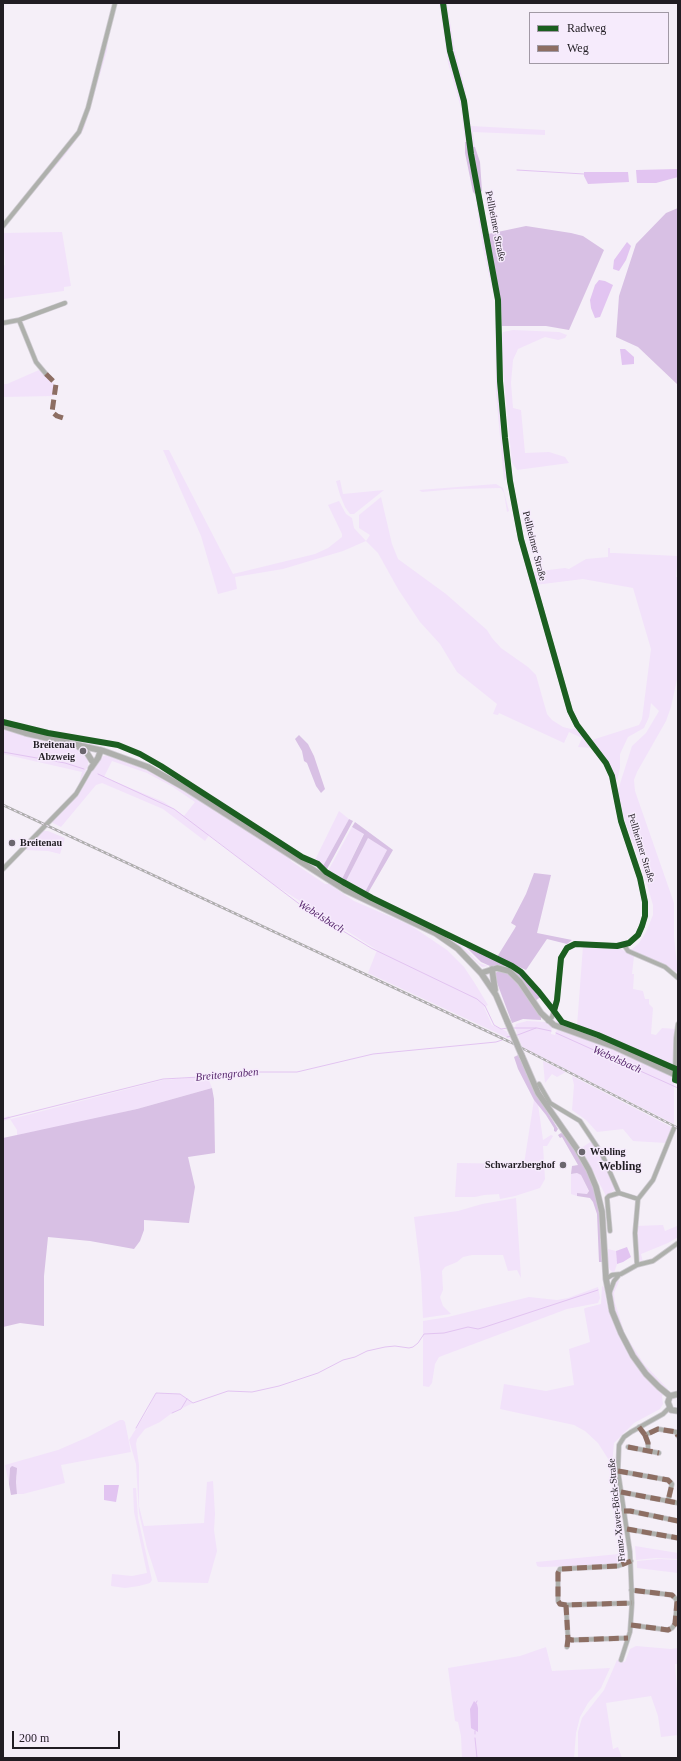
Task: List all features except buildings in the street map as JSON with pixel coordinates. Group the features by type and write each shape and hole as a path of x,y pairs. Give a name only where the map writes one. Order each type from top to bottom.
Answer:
{"main road":[{"path":"4,725 25,733 99,750 140,764 167,777 345,890 435,933 458,949 481,973 496,994"},
{"path":"75,744 87,753 92,761"},
{"path":"91,768 92,761 99,750"},
{"path":"91,768 98,758 99,750"},
{"path":"481,973 492,969 503,968 509,970 516,976 548,1021 560,1028 615,1047 677,1075"},
{"path":"492,969 492,980 496,994 541,1097 577,1149 589,1170 596,1187 602,1212 606,1279 614,1317 633,1356 646,1374 670,1396"},
{"path":"670,1396 678,1394"},
{"path":"670,1396 668,1402 669,1408 674,1411 678,1411"}],"street":[{"path":"3,226 79,132 86,115 115,3"},
{"name":"Pellheimer Straße","path":"443,3 450,51 464,101 471,154 498,300 500,380 505,438 510,481 521,540 567,704 577,724 610,770 621,821 640,878 644,896 646,911 642,926 634,939 624,945"},
{"path":"3,324 19,320 65,303"},
{"path":"19,320 36,362 46,374"},
{"path":"3,869 76,794 91,768"},
{"path":"548,1021 552,1017 557,1000 561,958 566,948 575,944 611,946 624,945 628,951 665,967 678,978"},
{"path":"677,1075 676,1038 678,1024"},
{"path":"536,1084 550,1103 580,1121 602,1154 618,1193"},
{"path":"637,1265 635,1233 638,1199 653,1180 674,1128"},
{"path":"610,1231 607,1198 618,1193 638,1199"},
{"path":"609,1294 618,1277 637,1265 652,1261 678,1243"},
{"path":"606,1279 612,1275 618,1277"},
{"name":"Franz-Xaver-Böck-Straße","path":"620,1660 631,1625 632,1590 631,1561 618,1471 620,1443 624,1437 662,1414 669,1408"},
{"path":"639,1427 648,1442 648,1450"},
{"path":"645,1436 658,1428 676,1432 678,1436"},
{"path":"628,1447 659,1453"},
{"path":"618,1471 668,1480 672,1484 668,1501"},
{"path":"621,1492 678,1503"},
{"path":"624,1511 678,1521"},
{"path":"627,1529 678,1538"},
{"path":"631,1561 618,1566 610,1567 560,1569 558,1573 558,1601 560,1604 566,1605 632,1602"},
{"path":"631,1625 668,1630 672,1628 675,1624 677,1602 672,1595 632,1590"},
{"path":"566,1605 567,1647"},
{"path":"568,1639 628,1638"}],"shaded area":[{"path":"439,3 441,3 448,49 459,87 468,142 465,142 461,108 448,63"},
{"path":"445,3 447,3 455,51 465,88 471,126 545,130 545,135 473,132 475,147 471,146 452,49"},
{"path":"108,37 107,51 84,129 66,154 14,215 76,139 83,128"},
{"path":"465,142 468,142 477,194 473,192 465,153"},
{"path":"471,146 475,147 480,162 482,191 480,193"},
{"path":"678,169 678,177 656,183 637,183 636,170"},
{"path":"584,172 628,172 629,182 588,184 584,176"},
{"path":"475,194 477,194 495,299 499,382 507,478 504,481 496,393 495,301 483,249"},
{"path":"678,208 678,385 638,347 616,337 619,296 636,244 666,213"},
{"path":"526,226 583,236 604,250 569,330 546,326 502,326 501,305 488,234"},
{"path":"62,232 71,286 64,287 64,291 3,299 3,266 5,265 3,233"},
{"path":"627,242 631,246 626,260 619,271 613,269 614,260"},
{"path":"599,280 613,285 600,317 595,318 590,300 595,285"},
{"path":"513,330 559,332 567,335 565,338 558,340 545,337 518,349 513,360 511,383 513,408 521,410 525,453 549,452 565,457 569,463 517,470 512,463 501,337 503,332"},
{"path":"620,349 625,349 634,357 634,364 622,365"},
{"path":"39,370 54,384 54,396 3,397 3,384 7,384"},
{"path":"163,450 169,450 233,574 315,554 328,548 342,537 342,534 328,505 339,501 346,514 352,518 354,528 366,541 343,551 283,569 235,577 237,589 218,594 201,536"},
{"path":"340,480 343,494 384,490 354,514 350,514 340,495 336,481"},
{"path":"496,484 503,488 509,511 507,512 504,493 501,488 456,489 422,492 419,490"},
{"path":"381,497 392,544 398,559 446,594 487,630 501,648 528,667 536,675 547,714 552,720 563,727 571,729 576,728 592,748 578,747 582,738 569,732 564,743 499,713 498,715 493,714 497,704 457,672 440,644 420,622 398,589 378,553 366,541 370,535 359,528 359,515"},
{"path":"608,548 610,548 610,553 678,556 676,577 678,577 678,675 671,707 666,721 634,780 635,791 674,903 674,937 678,973 663,964 631,950 639,943 646,932 653,915 653,905 639,858 624,819 618,790 632,746 646,733 659,711 651,703 649,717 644,728 628,737 620,754 620,768 617,781 611,767 592,740 639,725 642,719 651,649 633,588 583,579 535,585 532,572 565,568 569,569 586,559 608,557"},
{"path":"10,725 97,744 95,745 32,732 12,727"},
{"path":"3,728 73,746 82,750 88,757 88,766 79,784 82,772 3,754"},
{"path":"299,735 308,744 314,756 325,789 321,793 316,786 307,763 304,761 302,751 295,739"},
{"path":"107,755 168,780 290,858 291,861 325,884 329,884 354,901 410,925 447,950 464,967 488,1005 484,1007 492,1025 506,1031 512,1040 368,973 377,950 273,884 209,835 205,841 163,809 102,783 96,785 61,827 51,822 69,803 103,756","holes":["112,761 147,773 173,787 195,802 184,816 164,802 104,777"]},
{"path":"211,799 304,860 315,864 316,867 313,867 209,801"},
{"path":"339,811 349,819 323,866 314,862"},
{"path":"349,819 353,821 327,869 323,866"},
{"path":"355,822 393,850 368,893 365,892 387,850 368,838 346,881 342,879 364,834 352,827"},
{"path":"352,827 364,833 342,879 328,871"},
{"path":"43,831 48,831 65,838 60,854 48,851 25,850"},
{"path":"368,838 387,850 365,892 346,881"},
{"path":"534,873 551,875 537,933 572,940 567,944 547,939 526,970 497,957 516,926 511,923 526,894"},
{"path":"377,901 443,932 459,942 479,963 488,966 482,967 463,949 439,932 381,905"},
{"path":"463,944 507,963 518,971 542,996 535,1001 522,980 512,970 505,966 490,966 481,962"},
{"path":"583,946 621,949 634,956 632,974 634,974 633,989 643,991 645,999 649,999 649,1004 653,1008 651,1034 656,1035 662,1028 676,1029 675,1067 577,1026"},
{"path":"504,971 512,976 541,1016 541,1020 523,1019 512,1023 496,980 495,973"},
{"path":"555,1014 562,1023 620,1045 673,1069 669,1069 605,1041 565,1028 556,1022"},
{"path":"527,1021 545,1022 552,1026 551,1034 555,1035 557,1029 593,1041 674,1076 674,1124 522,1047 515,1027 516,1024"},
{"path":"518,1055 537,1095 558,1129 556,1132 554,1131 554,1128 546,1115 534,1100 518,1069 514,1057"},
{"path":"543,1061 566,1072 557,1077 552,1074 545,1083"},
{"path":"572,1076 673,1128 666,1143 633,1141 623,1129 597,1132 586,1120 572,1110 574,1085"},
{"path":"203,1077 208,1078 212,1088 137,1109 69,1125 17,1135 17,1130 10,1119 3,1121 3,1118 9,1116 11,1119 163,1080"},
{"path":"212,1088 214,1099 215,1153 188,1157 195,1187 189,1223 144,1220 144,1230 140,1241 134,1249 90,1241 48,1237 44,1276 44,1326 20,1323 3,1327 3,1138 137,1109"},
{"path":"534,1100 538,1104 543,1140 551,1135 553,1136 547,1146 543,1146 545,1179 540,1188 500,1199 499,1194 475,1197 455,1197 457,1163 524,1164"},
{"path":"561,1133 564,1134 587,1170 594,1188 599,1206 602,1262 599,1262 597,1214 590,1198 577,1196 577,1193 587,1194 589,1191 581,1175 577,1173 571,1174 572,1166 578,1165 562,1137 560,1138 558,1135"},
{"path":"592,1141 616,1189 606,1196 581,1148"},
{"path":"577,1173 581,1175 589,1192 587,1194 577,1193 577,1196 571,1194 571,1174"},
{"path":"516,1198 521,1278 517,1270 508,1271 503,1255 472,1255 463,1257 457,1262 445,1267 442,1271 443,1290 440,1297 443,1306 451,1314 423,1318 421,1275 414,1217 458,1211 482,1204"},
{"path":"663,1225 665,1231 677,1226 678,1237 668,1243 641,1254 643,1262 641,1262 638,1257 636,1226"},
{"path":"627,1247 631,1257 617,1264 616,1251"},
{"path":"608,1249 616,1251 617,1264 614,1273 608,1266"},
{"path":"618,1280 619,1281 614,1293 615,1303 625,1334 644,1364 668,1390 648,1373 638,1360 617,1321 612,1289"},
{"path":"602,1286 604,1287 607,1305 614,1325 624,1346 637,1366 663,1395 663,1404 660,1409 634,1423 614,1443 612,1465 598,1443 585,1431 574,1425 500,1409 504,1384 546,1391 574,1385 569,1349 590,1342 584,1309 601,1304"},
{"path":"598,1287 600,1298 598,1303 567,1309 439,1357 435,1364 432,1383 429,1387 423,1386 423,1321 448,1317 529,1297 557,1300 568,1298"},
{"path":"156,1393 180,1394 193,1403 172,1413 160,1422 145,1429 137,1439 136,1444 139,1465 139,1506 144,1526 204,1523 207,1482 213,1481 215,1514 214,1530 217,1551 208,1583 158,1582 147,1548 139,1513 136,1464 129,1440"},
{"path":"120,1420 125,1422 131,1452 61,1465 65,1483 23,1494 17,1494 17,1475 10,1468 9,1484 5,1465 58,1450 88,1437"},
{"path":"12,1466 17,1468 17,1494 11,1495 9,1484 10,1468"},
{"path":"104,1485 119,1485 116,1502 104,1500"},
{"path":"133,1488 136,1488 138,1518 152,1580 150,1583 139,1586 125,1588 111,1586 112,1574 132,1576 147,1573 134,1512"},
{"path":"635,1546 678,1553 678,1559 656,1558 636,1560"},
{"path":"619,1554 624,1558 623,1562 617,1565 540,1567 537,1566 536,1562"},
{"path":"659,1559 678,1560 678,1573 637,1568 637,1561"},
{"path":"636,1646 671,1649 678,1648 678,1664 675,1664 678,1702 678,1735 661,1737 658,1716 651,1696 606,1703 613,1749 618,1747 622,1758 578,1758 578,1732 582,1718 604,1690 617,1660 625,1662 630,1649"},
{"path":"546,1647 552,1671 610,1668 601,1688 588,1703 580,1717 576,1733 574,1758 462,1758 461,1736 458,1722 455,1721 448,1668 520,1656"},
{"path":"474,1701 478,1708 478,1732 471,1728 470,1709"}],"waterway":[{"path":"517,170 584,174"},
{"name":"Webelsbach","path":"3,752 65,763 84,769"},
{"name":"Webelsbach","path":"98,774 174,809 302,906 371,948 477,999 485,1006 494,1025 501,1029 508,1028"},
{"name":"Breitengraben","path":"513,1028 537,1028 551,1031"},
{"name":"Breitengraben","path":"515,1036 536,1028"},
{"name":"Webelsbach","path":"556,1033 678,1088"},
{"name":"Breitengraben","path":"507,1037 512,1036"},
{"name":"Breitengraben","path":"3,1119 163,1079 219,1076 243,1072 297,1072 373,1054 496,1042 502,1040"},
{"path":"136,1428 156,1393 180,1394 193,1403 228,1391 252,1392 279,1386 318,1373 343,1360 355,1357 367,1351 395,1346 409,1348 413,1347 418,1343 424,1334 444,1333 468,1327 478,1329 598,1290"},
{"path":"172,1413 181,1409 187,1399"},
{"path":"475,1738 477,1758"}],"railway":[{"path":"3,805 510,1042 678,1128"}],"marked path":[{"path":"46,374 56,384 52,412 57,416 66,419"},
{"path":"639,1427 645,1435 658,1429 676,1432 678,1436"},
{"path":"645,1435 648,1443 648,1450"},
{"path":"628,1447 659,1453"},
{"path":"618,1471 668,1480 672,1484 668,1501"},
{"path":"621,1492 678,1503"},
{"path":"624,1511 678,1521"},
{"path":"627,1529 678,1538"},
{"path":"631,1561 618,1566 560,1569 558,1573 558,1601 560,1604 566,1605 632,1603"},
{"path":"631,1590 672,1595 677,1602 675,1624 668,1630 631,1625"},
{"path":"566,1605 568,1639 628,1638"},
{"path":"567,1647 568,1639"}],"cycle path":[{"path":"443,3 450,51 464,101 471,154 498,300 500,381 505,438 510,481 521,539 570,711 577,725 606,763 612,776 621,821 640,878 645,902 645,916 642,926 638,935 629,943 617,946 575,944 567,948 561,958 557,1000 554,1011"},
{"path":"3,722 48,733 118,745 140,754 302,857 318,864 326,872 343,882 372,898 512,966 521,972 539,992 562,1022 598,1035 676,1069 675,1080 678,1081"}],"place":[{"name":"Breitenau Abzweig","path":"83,751"},
{"name":"Breitenau","path":"12,843"},
{"name":"Webling","path":"582,1152"},
{"name":"Schwarzberghof","path":"563,1165"}],"district":[{"name":"Webling","path":"620,1167"}]}
